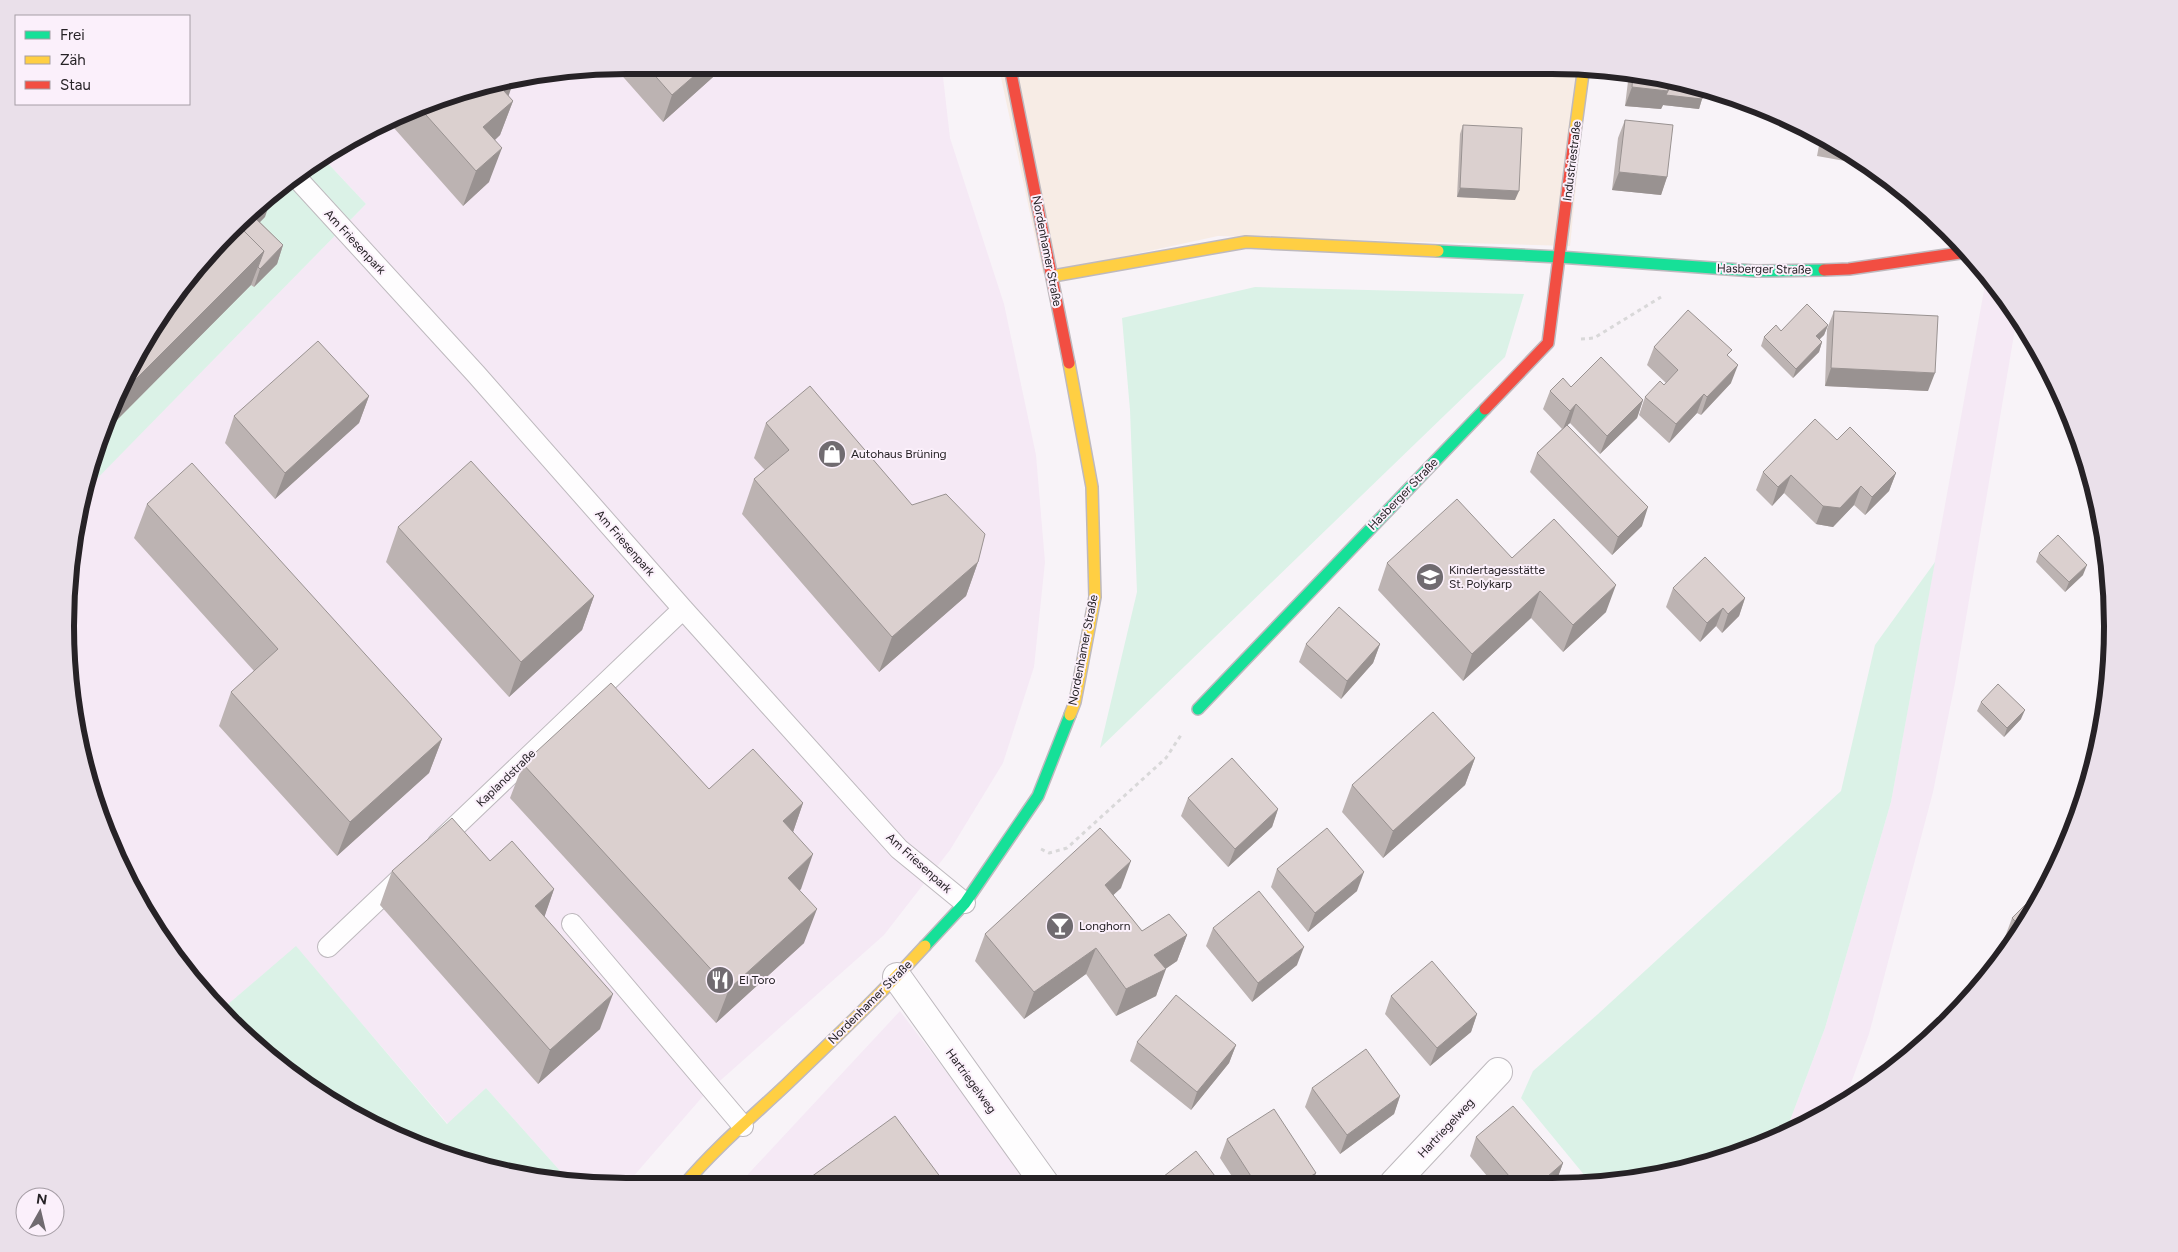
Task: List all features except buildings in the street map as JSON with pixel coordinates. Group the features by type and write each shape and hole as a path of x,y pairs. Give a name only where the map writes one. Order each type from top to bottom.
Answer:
{"street":[{"name":"Nordenhamer Straße","path":"691,1178 706,1159 743,1126 897,977 965,903 1038,796 1075,702 1095,597 1092,487 1053,276 1011,74"},
{"name":"Industriestraße","path":"1559,257 1583,75"},
{"name":"Hasberger Straße","path":"1053,276 1246,242 1559,257 1755,271 1849,269 1959,253"},
{"path":"1548,342 1559,257"},
{"name":"Hasberger Straße","path":"1198,709 1548,342"},
{"name":"Hartriegelweg","path":"897,977 1040,1178"},
{"name":"Hartriegelweg","path":"1399,1178 1498,1072"}],"lane":[{"name":"Am Friesenpark","path":"300,181 476,374 683,609 899,849 965,903"},
{"name":"Kaplandstraße","path":"328,947 683,609"},
{"path":"572,924 743,1126"}],"path":[{"path":"1548,342 1594,338 1708,269"},
{"path":"1012,833 1049,853 1067,848 1166,758 1198,709"}],"shaded area":[{"path":"626,74 943,74 950,138 1004,304 1036,455 1045,562 1034,667 1003,763 950,850 884,935 704,1095 632,1178 564,1175 486,1088 448,1124 296,947 226,1006 188,962 148,902 116,837 103,804 93,769 84,734 75,667 79,550 84,518 93,481 366,204 327,162 382,131 415,116 448,103 518,84 554,78"},
{"path":"1000,74 1587,75 1570,246 1218,236 1043,274"},
{"path":"1985,284 2015,326 1955,683 1933,792 1869,1034 1848,1092 1788,1124 1825,1028 1891,802"},
{"path":"900,1011 1026,1178 745,1178"}],"green space":[{"path":"327,162 366,204 93,483 103,448 116,415 148,350 188,290 236,236 290,188"},
{"path":"1255,287 1524,294 1505,357 1100,748 1137,592 1130,410 1122,318"},
{"path":"79,550 75,667 75,590"},
{"path":"1935,562 1891,802 1825,1028 1788,1124 1730,1149 1695,1159 1660,1168 1624,1174 1586,1177 1521,1098 1533,1071 1598,1014 1841,791 1875,645"},
{"path":"296,946 447,1124 486,1088 564,1175 518,1168 448,1149 382,1121 319,1085 290,1064 262,1041 226,1006"}],"traffic: fast":[{"path":"1438,251 1559,257 1755,271 1824,270"},
{"path":"1198,709 1485,409"},
{"path":"925,946 965,903 1038,796 1070,715"}],"traffic: slow":[{"path":"1575,132 1583,75"},
{"path":"1053,276 1246,242 1438,251"},
{"path":"1069,363 1092,487 1095,597 1075,702 1070,715"},
{"path":"690,1178 721,1145 840,1033 925,946"}],"traffic: jam":[{"path":"1011,74 1069,363"},
{"path":"1485,409 1548,343 1575,132"},
{"path":"1824,270 1849,269 1959,253"}],"place":[{"name":"Autohaus Brüning","path":"832,454"},
{"name":"Kindertagesstätte St. Polykarp","path":"1430,577"},
{"name":"Longhorn","path":"1060,926"},
{"name":"El Toro","path":"720,980"}]}
